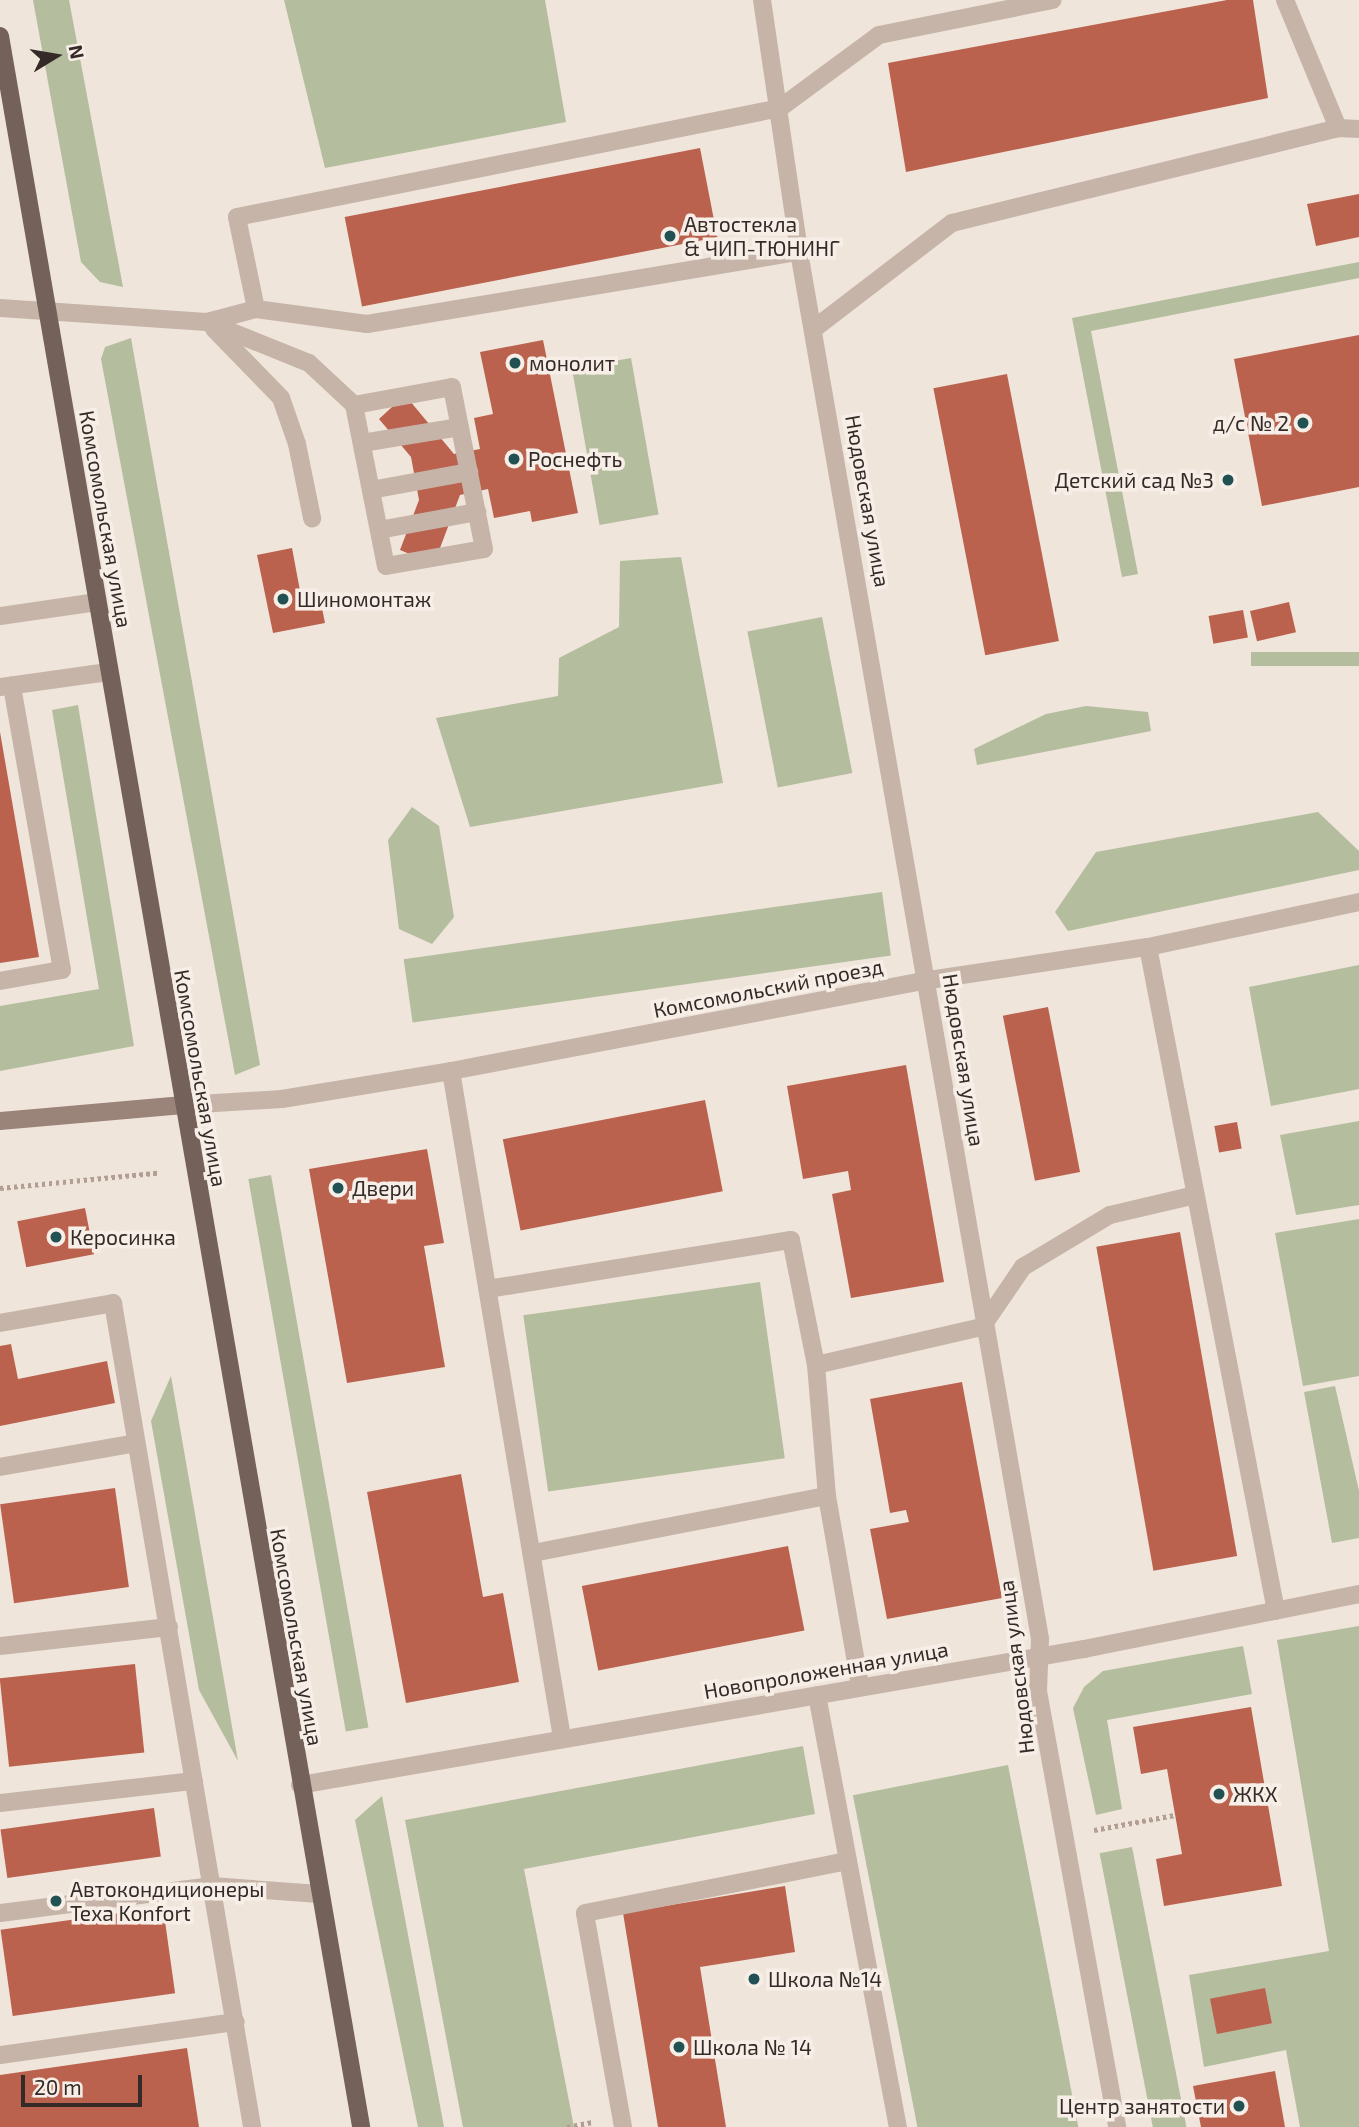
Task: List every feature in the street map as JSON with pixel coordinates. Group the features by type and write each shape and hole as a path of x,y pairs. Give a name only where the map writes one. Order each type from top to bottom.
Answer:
{"main road":[{"name":"Комсомольская улица","path":"0,36 361,2127"},
{"path":"0,1121 183,1105"}],"street":[{"name":"Нюдовская улица","path":"762,0 780,108 799,252 815,328 929,980 982,1327 1040,1656 1038,1691 1117,2127"},
{"path":"256,309 237,217 780,108 879,36 1052,0"},
{"path":"1285,0 1338,128"},
{"path":"815,328 953,223 1338,128 1359,130"},
{"path":"207,322 256,309 367,324 799,252"},
{"path":"0,308 207,322 309,363 354,405 386,566 484,549 452,387 354,405"},
{"path":"207,322 281,398 297,444 312,518"},
{"path":"362,443 460,427"},
{"path":"371,490 469,472"},
{"path":"379,530 477,512"},
{"path":"0,616 97,602"},
{"path":"0,981 62,970 6,686 108,672"},
{"name":"Комсомольский проезд","path":"183,1105 282,1099 451,1071 929,980 1148,947 1359,902"},
{"path":"1148,947 1276,1611"},
{"path":"451,1071 562,1738"},
{"path":"816,1364 982,1327 1023,1267 1110,1215 1195,1195"},
{"path":"488,1289 790,1240 816,1364 827,1496 860,1685"},
{"path":"0,1323 113,1303 236,2022 251,2127"},
{"path":"0,1467 136,1443"},
{"path":"533,1553 827,1496"},
{"name":"Новопроложенная улица","path":"300,1785 817,1695 860,1685 1040,1656 1359,1594"},
{"path":"0,1646 169,1627"},
{"path":"817,1695 898,2127"},
{"path":"0,1803 194,1780"},
{"path":"623,2127 585,1913 848,1860"},
{"path":"0,1913 212,1886 319,1894"},
{"path":"0,2055 236,2022"}],"path":[{"path":"0,1188 157,1173"},
{"path":"1064,1835 1175,1815"}],"green space":[{"path":"33,0 69,0 123,287 100,282 81,262"},
{"path":"284,0 545,0 566,122 325,168"},
{"path":"1359,262 1359,278 1091,331 1138,574 1122,577 1072,318"},
{"path":"131,338 260,1065 235,1075 101,359 105,347"},
{"path":"631,358 659,515 600,525 572,368"},
{"path":"681,557 723,783 470,827 436,718 558,696 559,658 619,627 620,561"},
{"path":"822,617 852,773 778,788 747,632"},
{"path":"1251,652 1359,652 1359,666 1251,666"},
{"path":"78,705 134,1046 0,1071 0,1006 99,989 52,710"},
{"path":"1086,706 1148,712 1151,731 977,765 974,749 1046,714"},
{"path":"412,807 439,826 454,917 432,944 399,929 388,840"},
{"path":"1318,812 1359,851 1359,870 1068,931 1055,912 1096,852"},
{"path":"882,892 891,955 413,1023 404,959"},
{"path":"1359,965 1359,1089 1271,1106 1249,987"},
{"path":"1359,1121 1359,1205 1296,1215 1280,1135"},
{"path":"271,1175 368,1727 346,1731 248,1179"},
{"path":"1359,1219 1359,1376 1303,1386 1275,1233"},
{"path":"760,1282 785,1458 548,1492 523,1315"},
{"path":"171,1376 238,1761 199,1690 151,1421"},
{"path":"1335,1386 1359,1491 1359,1538 1332,1543 1304,1392"},
{"path":"1359,1626 1359,2127 1300,2127 1286,2050 1204,2067 1189,1975 1329,1951 1277,1640"},
{"path":"1243,1646 1252,1694 1107,1720 1122,1809 1096,1815 1073,1708 1084,1687 1103,1671"},
{"path":"803,1746 815,1814 524,1869 574,2127 463,2127 405,1820"},
{"path":"1008,1765 1078,2127 917,2127 853,1795"},
{"path":"382,1796 444,2127 418,2127 355,1820"},
{"path":"1132,1847 1186,2127 1153,2127 1100,1853"}],"building":[{"path":"1227,0 1253,0 1268,98 906,172 888,63"},
{"path":"700,148 717,237 362,306 345,217"},
{"path":"1359,194 1359,237 1316,246 1307,204"},
{"name":"д/с № 2","path":"1359,335 1359,487 1262,506 1234,359"},
{"path":"543,340 578,513 532,522 530,511 494,518 488,489 460,495 434,564 400,550 419,500 411,457 379,419 405,395 454,454 480,449 474,418 493,414 480,352"},
{"path":"1007,374 1059,641 985,655 933,388"},
{"path":"292,548 301,596 319,593 325,623 273,633 257,555"},
{"path":"1289,602 1296,632 1257,641 1250,611"},
{"path":"1243,610 1248,638 1213,644 1209,616"},
{"path":"0,732 39,957 0,963"},
{"path":"1048,1007 1080,1172 1035,1181 1003,1016"},
{"path":"906,1065 944,1282 851,1298 832,1194 851,1190 848,1171 803,1179 787,1086"},
{"path":"705,1100 723,1191 521,1231 503,1139"},
{"path":"1237,1122 1242,1149 1219,1153 1214,1126"},
{"path":"427,1149 444,1243 424,1246 445,1367 347,1383 309,1169"},
{"name":"Керосинка","path":"85,1208 94,1254 26,1267 17,1221"},
{"path":"1180,1232 1237,1556 1153,1571 1096,1247"},
{"path":"11,1344 18,1379 107,1361 115,1403 0,1426 0,1346"},
{"path":"962,1382 1002,1598 887,1619 870,1529 909,1522 906,1510 890,1513 870,1399"},
{"path":"461,1474 483,1597 503,1593 519,1682 406,1703 367,1492"},
{"path":"115,1488 129,1587 14,1603 0,1504"},
{"path":"788,1546 804,1630 598,1670 582,1586"},
{"path":"135,1664 144,1753 9,1767 0,1678"},
{"name":"ЖКХ","path":"1251,1707 1282,1886 1164,1906 1156,1859 1182,1854 1167,1769 1141,1774 1133,1727"},
{"path":"154,1808 161,1857 7,1878 1,1830"},
{"name":"Школа № 14","path":"785,1886 795,1952 700,1967 726,2127 658,2127 623,1913"},
{"path":"163,1907 175,1993 13,2016 1,1930"},
{"path":"1265,1988 1272,2023 1217,2034 1210,1999"},
{"path":"187,2048 199,2127 0,2127 0,2075"},
{"name":"Центр занятости","path":"1275,2071 1285,2127 1201,2127 1193,2086"}],"place":[{"name":"Автостекла & ЧИП-ТЮНИНГ","path":"670,236"},
{"name":"монолит","path":"515,363"},
{"name":"д/с № 2","path":"1303,423"},
{"name":"Роснефть","path":"514,459"},
{"name":"Детский сад №3","path":"1228,480"},
{"name":"Шиномонтаж","path":"283,599"},
{"name":"Двери","path":"338,1188"},
{"name":"Керосинка","path":"56,1237"},
{"name":"ЖКХ","path":"1219,1794"},
{"name":"Автокондиционеры Texa Konfort","path":"56,1901"},
{"name":"Школа №14","path":"754,1979"},
{"name":"Школа № 14","path":"679,2047"},
{"name":"Центр занятости","path":"1239,2106"}]}
